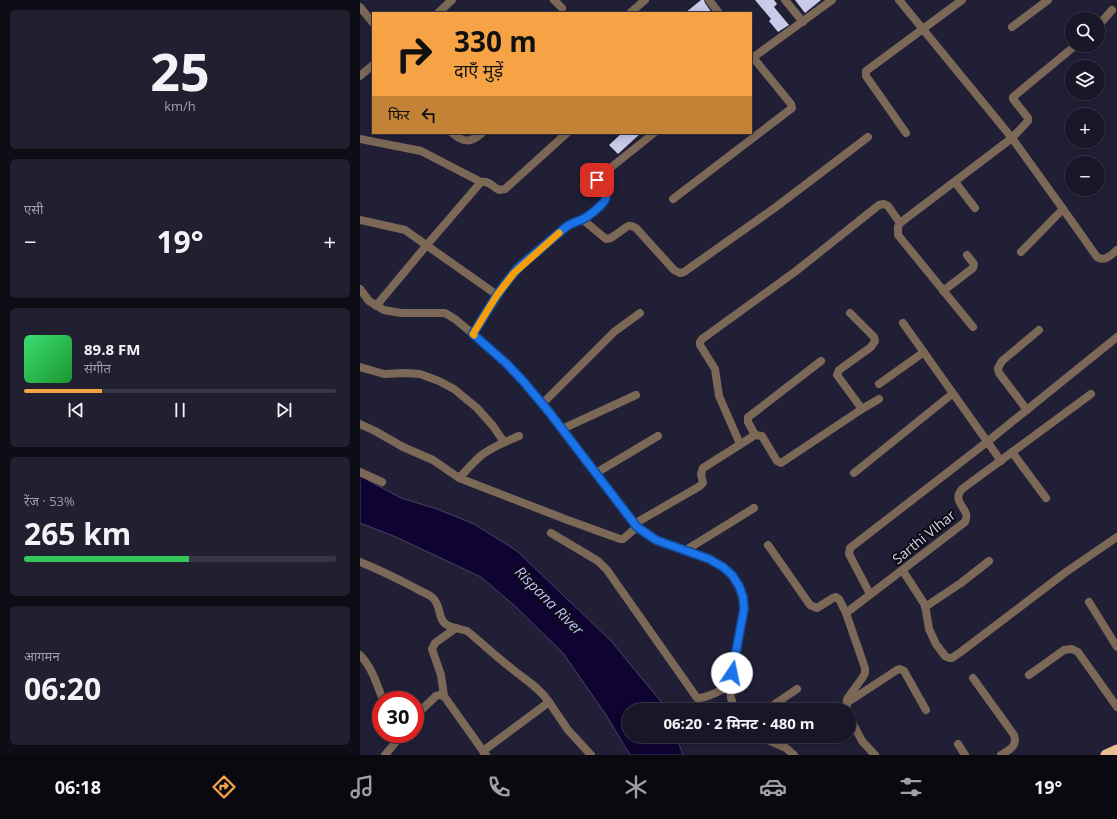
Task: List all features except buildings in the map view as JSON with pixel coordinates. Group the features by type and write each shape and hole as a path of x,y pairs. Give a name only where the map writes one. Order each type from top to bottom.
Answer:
{"highway":[{"path":"1106,755 1117,750"}],"street":[{"path":"439,12 452,0"},
{"path":"554,0 562,8"},
{"path":"631,12 644,0"},
{"path":"709,0 718,12"},
{"path":"785,0 803,22"},
{"path":"672,199 792,108 791,104 752,57 832,0"},
{"path":"899,0 1012,138 1099,258 1107,258 1117,250"},
{"path":"906,133 865,73 962,0"},
{"path":"1012,27 1048,0"},
{"path":"360,7 372,22"},
{"path":"1105,18 1112,10"},
{"path":"973,327 898,235 898,227 900,223 1012,138 1028,121 1028,118 1013,99 1013,96 1067,52"},
{"path":"360,76 372,66"},
{"path":"453,134 464,140 469,140 474,139 481,134"},
{"path":"360,139 421,151 481,182 488,182 499,190 502,190 505,189 565,134"},
{"path":"473,334 497,295 520,266 566,227 587,216 605,200 605,195 597,183 599,177 653,134"},
{"path":"582,219 606,239 611,238 630,225 633,226 674,270 680,273 684,272 776,207 868,137"},
{"path":"376,306 481,182"},
{"path":"955,182 975,208"},
{"path":"740,444 719,396 715,369 700,345 700,342 796,271 878,205 884,204 888,206 900,223"},
{"path":"1021,252 1063,209"},
{"path":"360,220 405,230 497,295"},
{"path":"943,291 974,268 974,264 967,255"},
{"path":"360,289 369,301 384,310 394,312 445,313 455,319 514,372 562,429 636,525 656,540 709,559 723,567 732,575 739,586 743,597 744,609 730,686 733,703"},
{"path":"542,404 614,332 640,312"},
{"path":"850,313 874,337 875,341 871,347 839,370 837,375 862,409"},
{"path":"903,323 1001,461"},
{"path":"1026,410 999,373 998,368 1002,361 1039,330"},
{"path":"870,594 849,554 850,548 987,442 1117,337"},
{"path":"879,384 924,352"},
{"path":"756,435 748,422 748,417 821,361"},
{"path":"360,367 384,374 412,373 439,381 454,389 477,408 493,426 504,442"},
{"path":"854,473 952,394"},
{"name":"Sarthi VIhar","path":"846,613 966,522 968,517 967,514 958,498 962,489 1091,394"},
{"path":"562,429 636,395"},
{"path":"360,424 403,447 433,460 459,478 623,539 636,525 702,485 701,474 703,468 756,435 762,436 777,461 781,463 879,399"},
{"path":"459,478 484,453 504,442 520,436"},
{"path":"596,473 658,436"},
{"path":"1012,452 1046,498"},
{"path":"360,472 382,482"},
{"path":"686,550 754,508"},
{"path":"551,533 598,562 607,570 697,698 700,699 730,686"},
{"path":"903,571 925,607 932,636 945,656 952,658 1066,572 1117,537"},
{"path":"768,545 810,605 817,608 836,597 839,599 846,613 865,668 863,677 847,699 846,703"},
{"path":"925,607 961,583 989,561"},
{"path":"360,562 382,571 431,596 443,622 449,626 467,632 538,689 544,695 568,730 591,755"},
{"path":"1089,602 1117,646"},
{"path":"456,628 435,643 432,652 441,674 444,696 485,753 549,702"},
{"path":"1029,675 1064,650 1072,649 1078,652 1117,707"},
{"path":"360,655 367,664 379,691"},
{"path":"852,703 900,669 904,671 926,710"},
{"path":"974,678 1014,735 1016,741 1013,746 1001,755"},
{"path":"776,703 797,689"},
{"path":"424,707 436,696 444,696"},
{"path":"856,729 862,741 875,755"},
{"path":"384,755 393,743"},
{"path":"775,743 786,748 794,755"},
{"path":"958,744 965,755"}],"water":[{"name":"Rispana River","path":"360,476 401,498 437,509 474,524 517,551 611,641 662,703 622,703 622,742 606,715 563,653 516,607 481,577 396,537 360,523"},
{"path":"623,743 679,743 683,755 630,755"}],"slow traffic":[{"path":"474,335 473,334 497,295 514,273 520,266 559,233"}],"route":[{"path":"597,180 598,186 606,198 604,203 587,216 566,227 520,266 497,295 473,334 507,364 523,381 549,412 637,527 656,540 709,559 723,567 732,575 739,586 743,597 744,609 732,673"}]}
